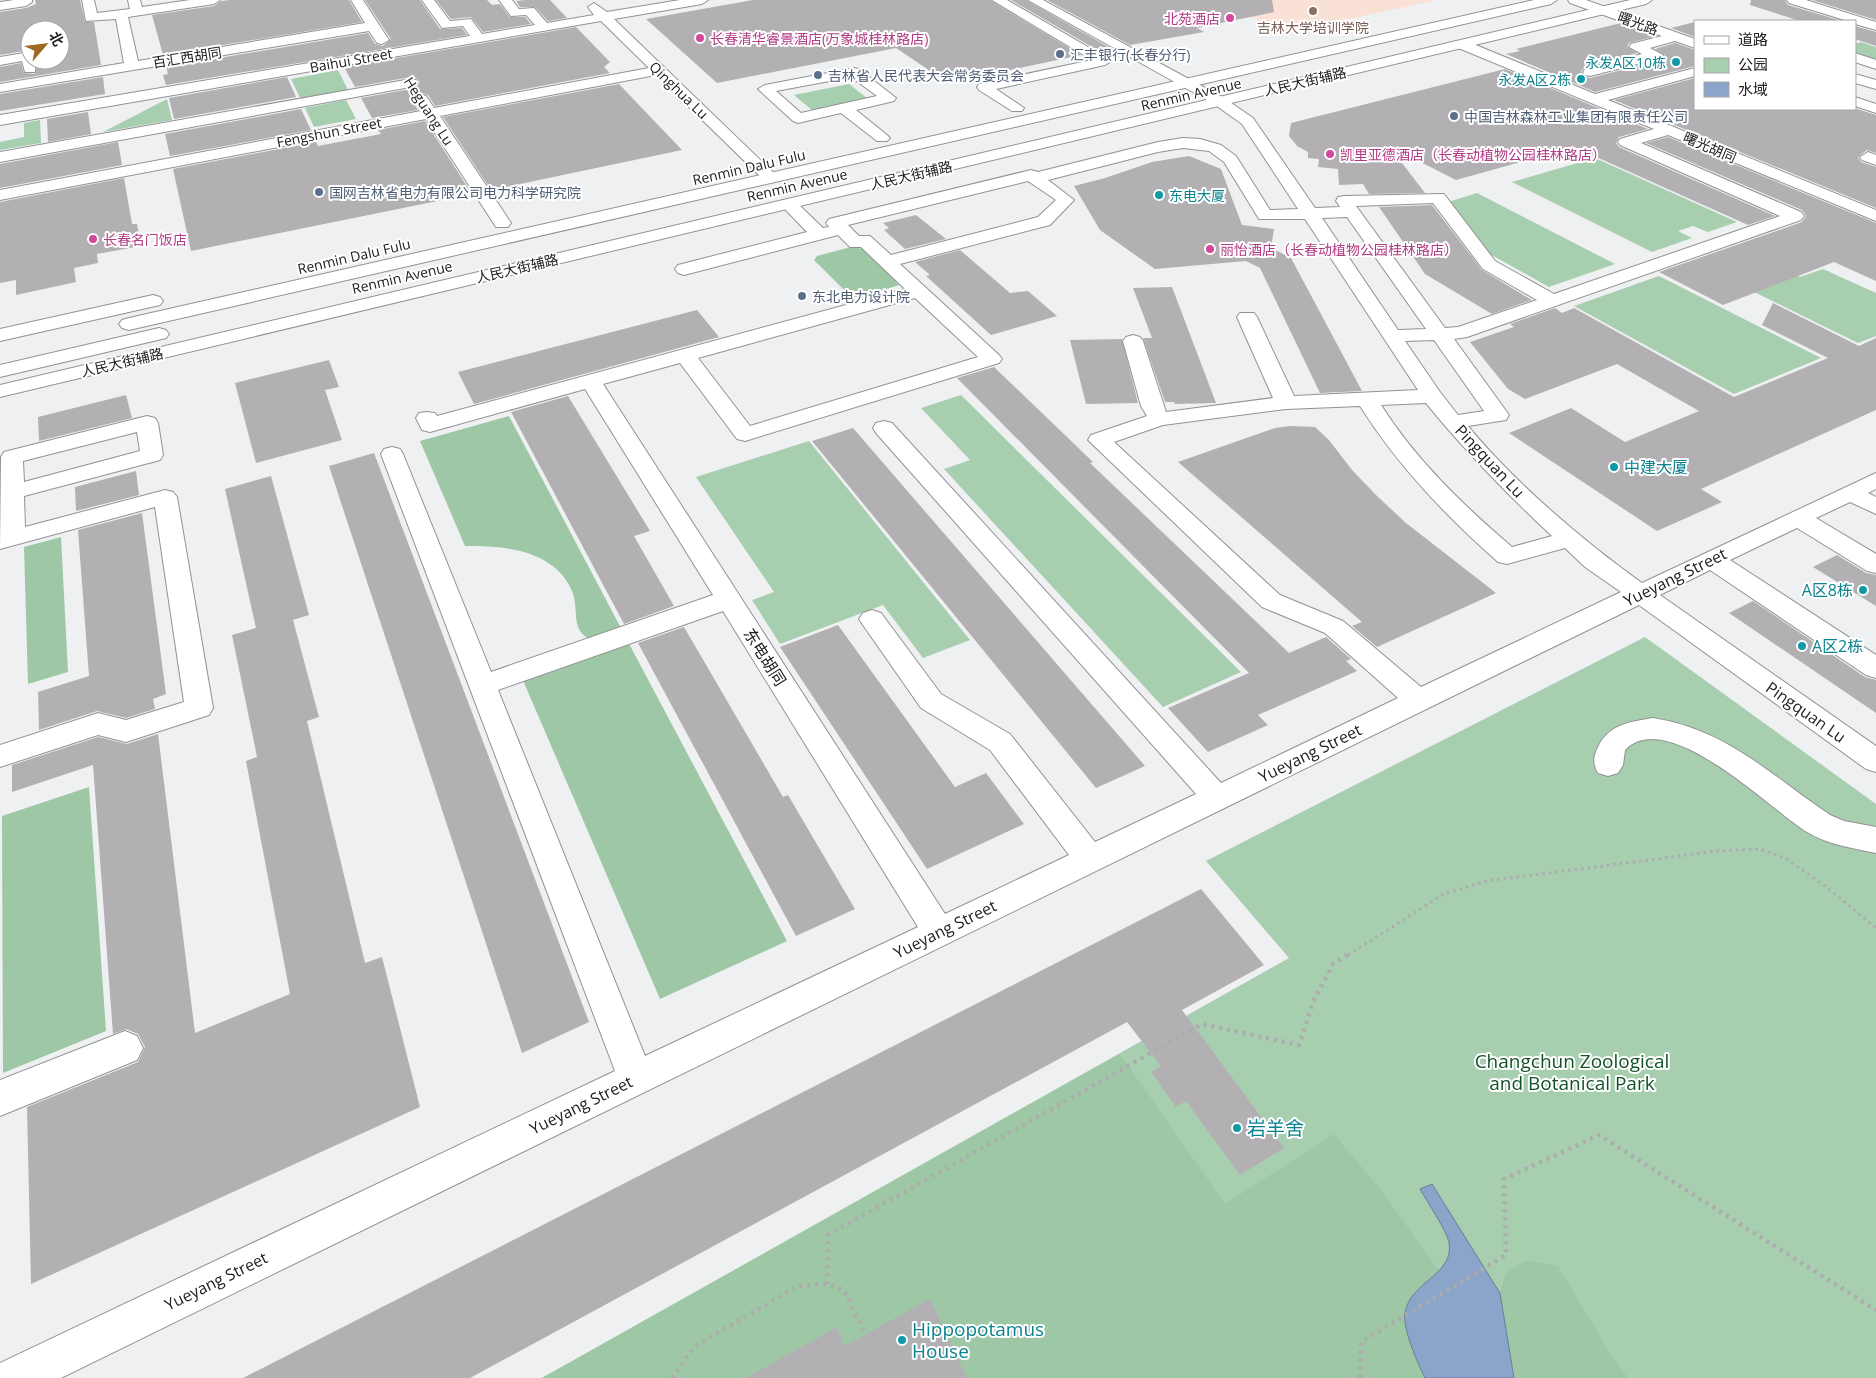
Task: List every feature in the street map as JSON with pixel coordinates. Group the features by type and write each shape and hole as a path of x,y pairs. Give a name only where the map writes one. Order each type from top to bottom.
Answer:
{"main road":[{"path":"0,6 26,2 26,0"},
{"path":"88,0 91,18 121,14 135,6 214,0"},
{"name":"Heguang Lu","path":"356,0 502,223"},
{"path":"428,0 447,25 466,22 479,38"},
{"path":"505,0 516,12 529,11 544,27"},
{"name":"Qinghua Lu","path":"589,0 603,17 771,178"},
{"name":"Baihui Street","path":"0,120 702,0"},
{"path":"998,0 1105,61 984,87 1016,108"},
{"name":"Pingquan Lu","path":"1034,0 1194,87 1248,121 1432,396 1453,422 1509,483 1569,539 1640,594 1876,761"},
{"name":"Renmin Dalu Fulu","path":"483,227 1016,108 1194,87 1499,0"},
{"name":"Renmin Avenue","path":"0,371 1194,87 1551,0"},
{"name":"人民大街辅路","path":"0,391 788,204 1194,87 1461,44 1588,3 1646,0"},
{"path":"1793,0 1876,26"},
{"name":"Renmin Avenue","path":"116,327 771,178 1588,3"},
{"name":"曙光路","path":"1588,3 1694,44"},
{"path":"121,14 132,66"},
{"name":"百汇西胡同","path":"0,88 374,26"},
{"path":"1590,72 1656,55 1636,48 1676,37"},
{"name":"曙光胡同","path":"1461,44 1876,216"},
{"path":"1856,57 1876,65"},
{"path":"0,61 20,58"},
{"name":"Fengshun Street","path":"0,195 658,70"},
{"path":"854,72 889,98 844,108 798,118 765,89 854,72"},
{"path":"1595,99 1694,72"},
{"path":"1856,78 1876,85"},
{"path":"0,158 411,83"},
{"path":"1856,97 1876,90"},
{"path":"1856,101 1876,109"},
{"path":"844,108 882,138"},
{"path":"1392,336 1460,333 1795,216 1626,142 1669,130"},
{"path":"1035,178 1158,147 1176,144 1200,144 1215,148 1230,159 1265,215 1352,212"},
{"path":"685,355 744,434 992,359 918,291 887,262 864,240 856,242 835,223 1031,175 1066,200 1044,221 887,262"},
{"path":"1453,422 1498,415 1344,201 1438,198 1489,265 1552,300"},
{"path":"788,204 820,235"},
{"path":"684,268 842,229"},
{"path":"427,418 430,425 918,291"},
{"path":"0,335 164,298"},
{"path":"1247,317 1286,403"},
{"path":"1133,341 1152,406 1160,419"},
{"name":"东电胡同","path":"591,381 939,932"},
{"path":"1418,701 1334,627 1271,601 1098,440 1160,419 1286,403 1432,396"},
{"path":"1367,400 1396,445 1416,469 1470,524 1507,556 1569,539"},
{"path":"0,756 98,724 126,731 198,708 165,497 7,539 12,492 12,457 147,423 152,456 12,492"},
{"path":"884,428 1217,798"},
{"path":"392,454 636,1078"},
{"name":"Yueyang Street","path":"15,1378 1798,518 1868,493"},
{"path":"1798,518 1876,565"},
{"path":"1712,560 1876,668"},
{"path":"483,686 728,599"},
{"path":"872,619 931,701 1000,742 1090,860"},
{"path":"1608,765 1608,753 1613,743 1622,735 1635,730 1669,730 1707,744 1819,824 1840,833 1876,840"},
{"path":"0,1098 125,1048"}],"path":[{"path":"827,1284 828,1235 1202,1024 1300,1045 1313,1002 1333,964 1444,894 1487,881 1717,851 1759,849 1785,858 1824,884 1876,928"},
{"path":"1360,1378 1361,1342 1506,1254 1504,1179 1599,1135 1876,1310"},
{"path":"672,1378 695,1346 798,1286 827,1284 844,1290 865,1334"}],"shaded area":[{"name":"吉林大学培训学院","path":"1254,0 1437,0 1286,33 1227,5"}],"green space":[{"path":"1861,42 1876,47 1876,63 1856,56 1856,44"},
{"path":"338,70 348,90 300,98 291,79"},
{"path":"849,84 868,99 813,111 794,95"},
{"path":"167,99 172,120 103,132"},
{"path":"346,100 356,119 314,127 305,108"},
{"path":"40,120 41,143 0,150 0,142 24,137 24,123"},
{"path":"1595,158 1737,222 1708,232 1693,226 1678,231 1692,238 1652,252 1512,182"},
{"path":"1477,193 1615,264 1549,287 1488,253 1448,202"},
{"path":"851,247 864,249 899,285 861,297 851,297 814,260 817,256"},
{"path":"1737,248 1800,277 1823,269 1876,293 1876,336 1858,343 1695,263"},
{"path":"1659,276 1821,358 1734,394 1574,306"},
{"path":"961,395 1241,672 1163,707 944,469 970,460 921,408"},
{"path":"509,416 622,630 592,640 585,636 578,626 572,591 564,577 541,558 511,549 465,546 420,441"},
{"path":"809,441 970,640 923,658 883,605 780,644 752,600 774,592 696,477"},
{"path":"61,537 68,672 28,684 24,547"},
{"name":"Changchun Zoological and Botanical Park","path":"1645,637 1876,804 1876,1378 542,1378 1289,958 1206,861"},
{"path":"627,640 787,941 660,999 522,678"},
{"path":"89,787 106,1031 3,1073 2,816"},
{"path":"1120,1054 1225,1204 1334,1134 1381,1190 1439,1271 1413,1292 1412,1351 1425,1378 542,1378"},
{"path":"1527,1260 1558,1266 1606,1347 1628,1378 1514,1378 1500,1293 1506,1273"}],"water":[{"path":"1432,1184 1500,1293 1514,1378 1425,1378 1418,1364 1408,1336 1405,1313 1415,1293 1439,1271 1449,1253 1447,1237 1420,1189"}],"building":[{"path":"35,0 80,0 85,22 94,22 101,65 0,82 0,67 20,63 20,70 23,70 24,73 35,74 36,70 70,70 70,20 20,20 20,52 0,55 0,12 26,8 36,4"},
{"path":"349,0 362,22 163,55 152,15 214,6 221,1"},
{"path":"365,0 420,0 440,29 462,28 467,35 166,85 163,75 168,74 166,67 368,33 375,44 383,46 391,39"},
{"path":"436,0 487,0 492,5 500,4 510,17 525,17 531,24 483,32 471,17 451,19"},
{"path":"550,0 567,18 548,21 535,7 520,7 516,1"},
{"path":"753,0 990,0 1081,55 948,83 896,48 717,83 646,19"},
{"path":"1011,0 1026,0 1112,49 1099,51"},
{"path":"1047,0 1272,0 1274,12 1197,28 1204,32 1130,45"},
{"path":"1751,0 1785,0 1788,5 1839,20 1797,20 1750,5"},
{"path":"1812,0 1876,0 1876,20"},
{"path":"1694,22 1694,37 1671,28"},
{"path":"1621,23 1656,36 1629,43 1627,47 1637,53 1585,67 1581,71 1583,76 1590,78 1661,60 1665,55 1655,49 1675,43 1694,50 1694,66 1595,92 1506,54 1520,51 1516,49"},
{"path":"1856,26 1876,32 1876,46 1856,39"},
{"path":"576,27 610,62 604,67 610,73 435,106 428,95 420,93 412,99 418,110 372,118 361,98 416,88 420,82 416,78 411,77 355,87 344,67"},
{"name":"中国吉林森林工业集团有限责任公司","path":"1505,69 1648,129 1619,137 1616,143 1619,147 1775,216 1748,225 1574,147 1456,180 1389,146 1425,193 1369,194 1363,184 1339,185 1338,169 1318,167 1319,159 1308,158 1308,152 1297,146 1289,136 1291,123"},
{"path":"103,77 105,94 0,111 0,94"},
{"path":"287,77 296,97 174,119 169,98"},
{"path":"1694,78 1694,110 1857,109 1876,115 1876,153 1867,150 1858,157 1861,162 1876,167 1876,208 1614,100"},
{"path":"619,84 682,150 491,190 443,117"},
{"path":"301,109 311,130 170,156 165,134"},
{"path":"88,112 91,134 48,142 47,119"},
{"path":"425,121 472,194 191,251 173,169 316,142 318,146 381,134 378,130"},
{"path":"1668,137 1876,223 1876,281 1834,262 1723,305 1659,272 1802,222 1806,216 1802,210 1646,143"},
{"path":"118,142 122,165 0,188 0,164"},
{"path":"1189,156 1221,169 1242,225 1274,229 1271,248 1291,258 1362,391 1320,393 1260,268 1246,261 1155,269 1100,230 1074,186 1152,162"},
{"path":"124,178 132,224 137,224 141,246 97,254 98,263 74,268 76,282 16,295 16,280 0,283 0,202"},
{"path":"1432,205 1482,270 1532,300 1492,314 1425,274 1379,207"},
{"path":"916,215 946,239 905,249 884,230 889,228 883,223"},
{"path":"960,250 1010,293 1028,291 1057,316 991,335 926,276 930,275 915,262"},
{"path":"1172,287 1216,403 1175,404 1174,402 1165,402 1143,338 1152,338 1133,288"},
{"path":"1773,303 1859,346 1876,338 1876,410 1701,489 1722,502 1657,531 1509,433 1571,408 1625,442 1699,411 1617,364 1525,399 1508,389 1470,342 1514,327 1510,324 1555,308 1562,313 1574,308 1734,397 1828,358 1762,325"},
{"path":"697,310 719,337 474,404 458,372"},
{"path":"1122,339 1138,403 1086,404 1070,340"},
{"path":"329,360 339,387 325,390 342,440 256,463 235,383"},
{"path":"994,367 1093,462 1090,463 1289,653 1326,637 1351,659 1346,661 1357,671 1258,715 1268,725 1208,752 1168,708 1249,673 957,378"},
{"path":"126,395 132,418 39,441 38,417"},
{"path":"568,396 650,531 634,536 674,606 624,624 511,412"},
{"path":"1290,426 1315,427 1329,440 1352,470 1406,523 1496,593 1377,647 1352,626 1362,622 1178,462 1275,428"},
{"path":"853,428 1145,766 1096,788 812,441"},
{"path":"374,453 589,1022 522,1053 329,466"},
{"path":"136,471 139,495 76,511 75,487"},
{"path":"271,476 309,615 293,620 319,717 307,721 365,963 382,957 420,1107 31,1284 27,1107 138,1062 145,1047 138,1034 126,1029 113,1034 93,765 12,792 12,765 98,737 127,744 158,734 195,1033 290,994 246,761 257,757 232,635 256,628 225,489"},
{"path":"142,513 166,694 153,699 155,709 126,718 97,711 39,730 38,692 89,676 78,530"},
{"name":"A区8栋","path":"1837,555 1866,573 1876,575 1876,606 1813,567"},
{"name":"A区2栋","path":"1753,601 1865,677 1876,680 1876,713 1729,613"},
{"path":"838,625 955,787 986,773 1024,824 927,869 780,647"},
{"path":"684,627 783,797 788,795 855,909 796,936 638,643"},
{"path":"1201,889 1264,965 1182,1010 1284,1148 1240,1175 1186,1101 1176,1107 1151,1072 1161,1066 1127,1022 470,1378 243,1378"},
{"name":"Hippopotamus House","path":"930,1299 967,1378 746,1378 837,1327 844,1346"}],"place":[{"name":"吉林大学培训学院","path":"1313,11"},
{"name":"北苑酒店","path":"1230,18"},
{"name":"长春清华睿景酒店(万象城桂林路店)","path":"700,38"},
{"name":"汇丰银行(长春分行)","path":"1060,54"},
{"name":"永发A区10栋","path":"1676,62"},
{"name":"吉林省人民代表大会常务委员会","path":"818,75"},
{"name":"永发A区2栋","path":"1581,79"},
{"name":"中国吉林森林工业集团有限责任公司","path":"1454,116"},
{"name":"凯里亚德酒店（长春动植物公园桂林路店）","path":"1330,154"},
{"name":"国网吉林省电力有限公司电力科学研究院","path":"319,192"},
{"name":"东电大厦","path":"1159,195"},
{"name":"长春名门饭店","path":"93,239"},
{"name":"丽怡酒店（长春动植物公园桂林路店）","path":"1210,249"},
{"name":"东北电力设计院","path":"802,296"},
{"name":"中建大厦","path":"1614,467"},
{"name":"A区8栋","path":"1863,590"},
{"name":"A区2栋","path":"1802,646"},
{"name":"岩羊舍","path":"1237,1128"},
{"name":"Hippopotamus House","path":"902,1340"}]}
